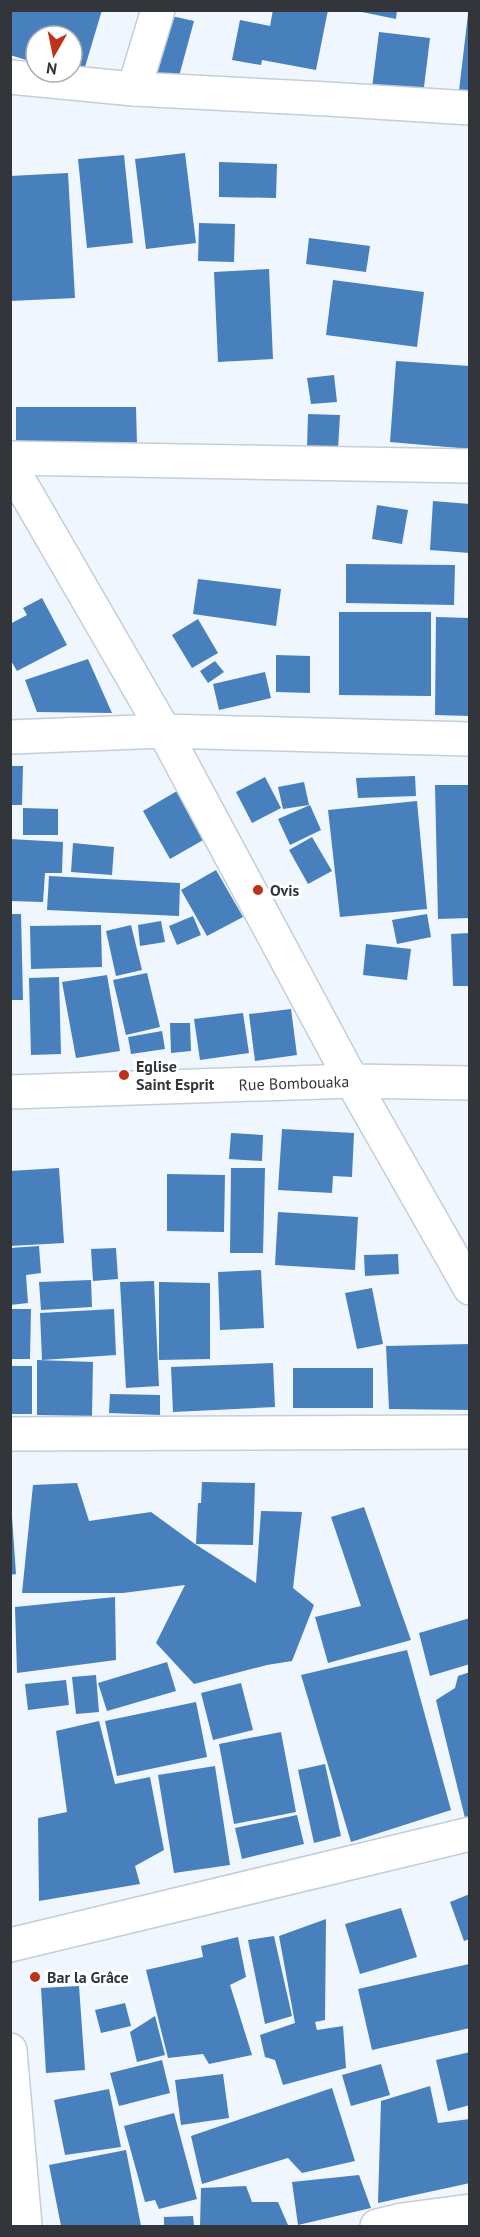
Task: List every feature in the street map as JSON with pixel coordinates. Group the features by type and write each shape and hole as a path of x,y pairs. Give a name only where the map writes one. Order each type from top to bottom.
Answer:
{"street":[{"path":"134,89 158,10"},
{"path":"10,76 134,89 470,108"},
{"path":"10,458 470,466"},
{"path":"10,465 164,731 352,1081 470,1288"},
{"path":"10,736 164,731 470,739"},
{"name":"Rue Bombouaka","path":"10,1092 352,1081 470,1083"},
{"path":"10,1434 470,1432"},
{"path":"10,1945 470,1834"},
{"path":"10,2050 25,2226"},
{"path":"377,2226 402,2220 470,2211"}],"building":[{"path":"10,10 102,10 84,70 84,24 24,24 24,59 10,55"},
{"path":"273,10 328,10 316,70 262,60 261,65 232,60 240,20 270,26"},
{"path":"352,10 397,10 396,19"},
{"path":"468,14 470,14 470,92 459,91"},
{"path":"167,15 194,21 178,80 152,74"},
{"path":"379,32 430,38 423,95 372,88"},
{"path":"185,153 196,243 146,249 135,159"},
{"path":"124,155 133,243 87,248 78,159"},
{"path":"219,162 277,164 276,198 219,197"},
{"path":"68,173 75,298 10,301 10,176"},
{"path":"199,223 235,224 234,262 198,261"},
{"path":"309,238 370,246 366,272 306,264"},
{"path":"269,269 273,359 218,362 214,272"},
{"path":"333,280 424,292 417,347 326,335"},
{"path":"396,361 470,366 470,449 390,442"},
{"path":"334,375 337,402 311,404 307,378"},
{"path":"16,407 136,407 137,445 16,445"},
{"path":"308,414 340,415 338,449 307,448"},
{"path":"433,501 470,504 470,553 430,550"},
{"path":"377,505 408,510 402,544 372,539"},
{"path":"346,564 455,565 454,605 346,603"},
{"path":"198,579 281,589 276,626 193,614"},
{"path":"42,598 67,645 17,671 10,659 10,624 27,615 23,608"},
{"path":"339,612 431,612 431,696 339,695"},
{"path":"436,617 470,618 470,716 435,715"},
{"path":"198,619 218,653 192,668 172,635"},
{"path":"276,655 310,656 310,693 276,692"},
{"path":"88,659 112,713 37,712 25,680"},
{"path":"215,661 224,672 208,683 200,671"},
{"path":"265,672 271,698 219,710 213,684"},
{"path":"10,766 23,766 22,805 10,805"},
{"path":"415,776 416,796 358,798 356,778"},
{"path":"265,777 281,808 252,823 236,792"},
{"path":"304,782 309,805 283,809 278,787"},
{"path":"435,785 470,785 470,918 438,919"},
{"path":"177,791 205,839 170,859 143,811"},
{"path":"417,801 427,909 340,917 328,810"},
{"path":"310,805 321,830 290,845 278,819"},
{"path":"23,808 58,809 58,835 23,835"},
{"path":"312,837 332,871 308,884 289,850"},
{"path":"10,839 63,842 62,873 45,873 43,902 10,901"},
{"path":"73,843 114,847 112,875 71,872"},
{"path":"216,870 243,917 207,936 181,890"},
{"path":"49,876 180,883 179,916 47,910"},
{"path":"10,914 21,914 23,1000 10,1000"},
{"path":"427,914 431,937 397,944 392,920"},
{"path":"193,916 201,935 177,945 169,926"},
{"path":"161,921 165,942 140,946 138,925"},
{"path":"101,925 102,967 31,969 30,926"},
{"path":"131,925 142,970 116,976 106,931"},
{"path":"470,933 470,986 453,986 451,934"},
{"path":"366,944 411,949 407,980 363,975"},
{"path":"147,973 160,1027 126,1035 113,980"},
{"path":"107,975 120,1051 76,1058 62,982"},
{"path":"59,977 61,1054 31,1055 29,978"},
{"path":"291,1009 297,1055 255,1061 249,1014"},
{"path":"243,1013 249,1053 200,1060 194,1019"},
{"path":"170,1023 190,1023 191,1051 171,1053"},
{"path":"162,1031 165,1049 131,1054 128,1037"},
{"path":"282,1129 354,1133 352,1177 333,1176 332,1193 278,1190"},
{"path":"231,1133 263,1135 262,1161 229,1159"},
{"path":"59,1168 64,1243 10,1246 10,1171"},
{"path":"231,1168 265,1168 263,1253 230,1253"},
{"path":"167,1174 225,1175 224,1232 167,1231"},
{"path":"278,1212 358,1217 355,1270 275,1265"},
{"path":"39,1246 41,1273 26,1275 28,1303 10,1305 10,1248"},
{"path":"116,1248 118,1279 93,1281 91,1249"},
{"path":"398,1254 399,1274 365,1276 364,1255"},
{"path":"261,1270 264,1328 220,1330 218,1272"},
{"path":"91,1280 92,1307 41,1310 39,1282"},
{"path":"154,1281 159,1386 126,1388 120,1282"},
{"path":"159,1282 210,1283 210,1359 159,1360"},
{"path":"372,1288 383,1344 357,1349 345,1293"},
{"path":"10,1309 31,1309 30,1359 10,1359"},
{"path":"114,1309 116,1355 42,1360 40,1313"},
{"path":"470,1344 470,1410 389,1409 386,1346"},
{"path":"37,1360 93,1362 92,1416 37,1415"},
{"path":"273,1363 275,1407 173,1412 171,1367"},
{"path":"10,1366 32,1366 32,1414 10,1414"},
{"path":"293,1368 373,1368 373,1408 293,1408"},
{"path":"110,1394 160,1395 160,1415 109,1413"},
{"path":"202,1482 255,1483 253,1545 196,1544 198,1503 201,1503"},
{"path":"77,1483 89,1521 151,1512 195,1544 256,1583 261,1511 302,1512 293,1588 314,1605 292,1661 267,1665 194,1684 156,1643 185,1585 123,1593 22,1593 33,1485"},
{"path":"364,1507 411,1640 328,1663 315,1617 361,1606 331,1517"},
{"path":"10,1517 12,1517 16,1574 10,1575"},
{"path":"115,1597 116,1660 17,1673 15,1607"},
{"path":"470,1618 470,1664 430,1676 419,1633"},
{"path":"407,1650 451,1810 351,1842 301,1675"},
{"path":"167,1662 176,1691 107,1711 98,1683"},
{"path":"470,1672 470,1817 465,1818 436,1700 455,1688 458,1676"},
{"path":"96,1675 99,1712 76,1714 72,1677"},
{"path":"66,1680 69,1705 28,1710 25,1684"},
{"path":"241,1683 253,1730 213,1740 201,1693"},
{"path":"196,1702 207,1757 117,1776 105,1721"},
{"path":"99,1721 115,1784 150,1777 164,1850 135,1866 140,1884 39,1901 38,1818 67,1812 56,1731"},
{"path":"281,1732 296,1812 234,1824 219,1744"},
{"path":"325,1764 341,1836 314,1843 298,1770"},
{"path":"215,1766 230,1865 174,1873 158,1775"},
{"path":"297,1815 304,1844 242,1859 235,1828"},
{"path":"470,1894 470,1939 464,1941 450,1902"},
{"path":"401,1908 417,1957 360,1974 345,1924"},
{"path":"326,1919 325,2020 315,2022 317,2030 343,2026 346,2068 283,2085 275,2060 265,2057 260,2035 295,2023 279,1936"},
{"path":"274,1936 292,2016 265,2024 248,1940"},
{"path":"238,1937 246,1977 230,1985 252,2055 209,2064 203,2054 168,2058 146,1970 203,1957 201,1946"},
{"path":"469,1964 470,2028 372,2050 358,1989"},
{"path":"79,1986 85,2070 46,2073 41,1988"},
{"path":"125,2003 131,2026 101,2033 95,2010"},
{"path":"155,2016 165,2055 137,2062 130,2032"},
{"path":"470,2052 470,2105 448,2111 436,2060"},
{"path":"162,2060 170,2093 119,2106 110,2073"},
{"path":"381,2064 390,2095 351,2106 342,2075"},
{"path":"223,2074 229,2118 181,2125 175,2080"},
{"path":"430,2086 438,2123 470,2119 470,2183 378,2203 381,2101"},
{"path":"332,2088 355,2161 302,2173 288,2158 202,2184 191,2136"},
{"path":"109,2089 121,2147 65,2155 54,2100"},
{"path":"174,2113 197,2199 159,2209 155,2200 145,2202 124,2126"},
{"path":"126,2150 141,2226 61,2226 49,2165"},
{"path":"359,2175 371,2208 298,2225 292,2182"},
{"path":"246,2186 252,2202 278,2202 288,2225 200,2226 201,2188"},
{"path":"193,2216 194,2226 164,2226 164,2217"}],"place":[{"name":"Ovis","path":"258,890"},
{"name":"Eglise Saint Esprit","path":"124,1075"},
{"name":"Bar la Grâce","path":"35,1977"}]}
